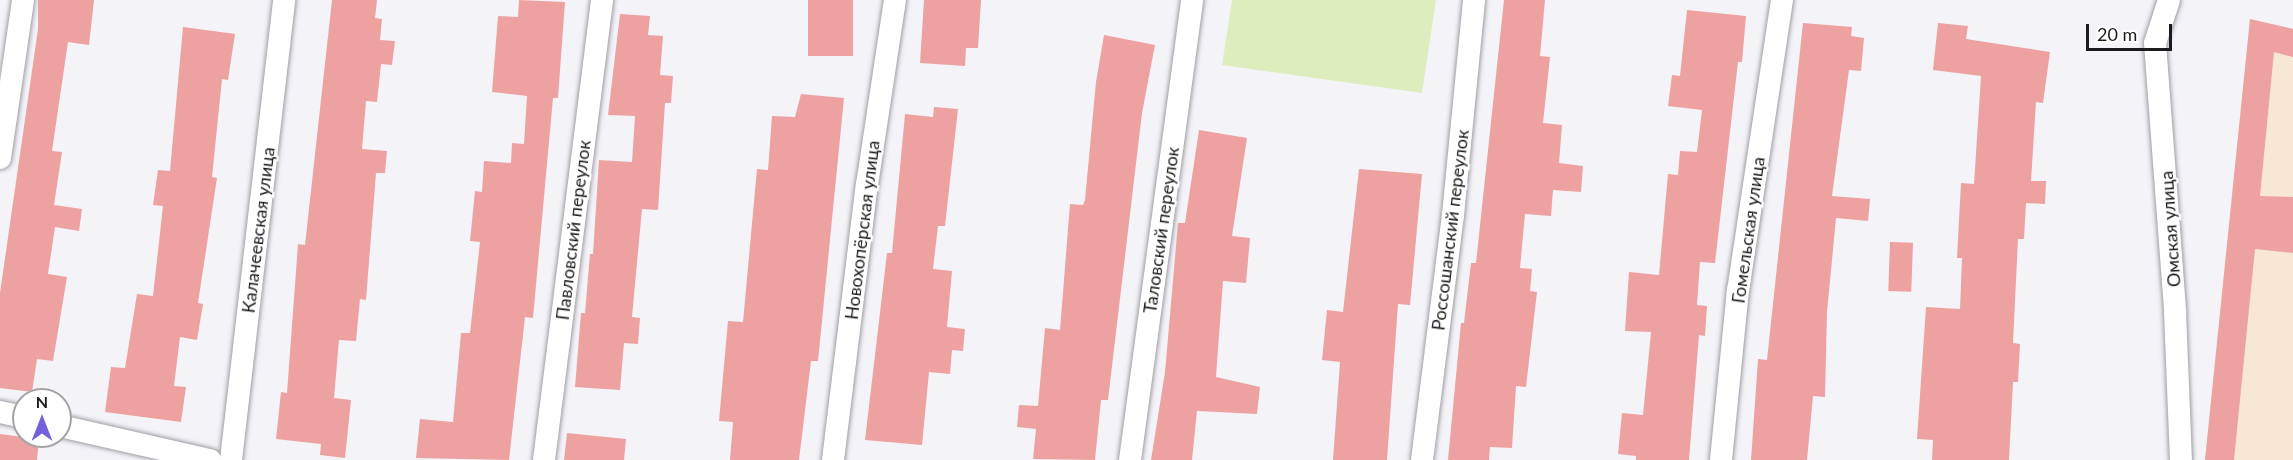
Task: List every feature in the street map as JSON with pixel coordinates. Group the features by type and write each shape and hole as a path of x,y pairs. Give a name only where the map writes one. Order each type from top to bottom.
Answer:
{"street":[{"path":"0,158 23,0"},
{"name":"Калачеевская улица","path":"231,460 284,0"},
{"name":"Павловский переулок","path":"544,460 602,0"},
{"name":"Новохопёрская улица","path":"833,460 867,185 895,0"},
{"name":"Таловский переулок","path":"1130,460 1192,0"},
{"name":"Россошанский переулок","path":"1422,460 1453,216 1474,0"},
{"name":"Гомельская улица","path":"1721,460 1738,291 1782,0"},
{"name":"Омская улица","path":"2169,0 2160,18 2156,55 2164,138 2181,460"},
{"path":"72,429 210,460"}],"shaded area":[{"path":"2250,19 2293,29 2293,460 2205,460"}],"green space":[{"path":"1232,0 1436,0 1422,93 1222,65"}],"building":[{"path":"38,0 94,0 89,45 68,42 52,151 62,152 54,205 82,209 79,231 55,227 48,274 67,277 53,361 37,359 33,388 12,390 0,388 0,293 38,29"},
{"path":"332,0 377,0 375,18 382,19 380,40 395,41 392,65 381,64 377,102 366,101 362,149 387,151 385,173 376,173 366,300 360,299 356,341 339,340 334,398 351,400 345,458 320,455 321,444 276,439 281,392 287,393 298,244 305,245"},
{"path":"519,0 565,2 558,98 553,98 533,318 525,317 509,460 416,458 420,419 453,422 461,333 470,333 480,242 470,241 475,191 482,192 484,161 511,163 512,143 524,144 527,96 492,92 498,16 518,17"},
{"path":"808,0 853,0 853,56 808,56"},
{"path":"924,0 981,0 978,48 966,48 965,66 920,63"},
{"path":"1504,0 1545,0 1540,56 1550,57 1543,123 1562,125 1559,163 1583,166 1581,192 1553,190 1551,216 1525,214 1520,268 1532,269 1530,291 1537,292 1526,387 1516,386 1512,448 1490,447 1489,460 1448,460 1461,323 1464,323 1471,263 1476,263"},
{"path":"1687,10 1746,16 1742,62 1738,62 1715,263 1700,262 1697,305 1707,306 1705,336 1699,335 1689,460 1636,460 1636,456 1618,454 1622,413 1643,415 1651,332 1625,331 1629,272 1659,275 1668,174 1678,175 1680,151 1697,152 1702,110 1668,106 1672,75 1680,76"},
{"path":"620,14 650,16 648,35 663,36 660,75 673,76 671,103 665,103 658,210 642,209 632,317 640,318 638,344 624,343 620,390 575,387 581,313 585,313 590,254 593,254 599,160 632,162 635,116 608,115"},
{"path":"2250,19 2293,29 2293,57 2274,52 2260,196 2293,197 2293,253 2255,249 2234,460 2205,460"},
{"path":"1803,23 1852,27 1851,36 1864,38 1861,71 1849,70 1832,196 1870,199 1868,221 1836,218 1827,312 1825,397 1813,396 1807,460 1751,460 1758,359 1767,360"},
{"path":"1938,23 1968,26 1966,39 2050,52 2043,103 2036,102 2031,181 2046,181 2045,204 2026,203 2024,239 2018,239 2013,343 2020,344 2018,382 2013,382 2009,460 1932,460 1933,440 1917,439 1926,307 1960,309 1962,258 1957,258 1961,183 1974,184 1981,76 1933,70"},
{"path":"183,27 235,34 228,80 222,79 212,177 217,178 198,303 203,304 197,340 180,337 174,386 186,387 181,422 105,412 111,367 125,368 137,294 153,296 163,206 153,205 158,170 170,171"},
{"path":"1104,35 1155,45 1142,113 1108,400 1101,400 1095,460 1033,459 1036,429 1017,427 1019,405 1038,406 1045,328 1060,330 1070,204 1083,205 1085,200 1096,82"},
{"path":"801,94 844,98 818,361 811,361 799,460 730,460 733,422 719,421 728,321 743,322 757,169 768,170 772,116 795,117"},
{"path":"934,107 958,109 945,226 938,226 933,269 952,271 947,327 965,329 963,351 952,350 950,374 929,372 922,445 865,440 887,253 892,253 905,114 933,117"},
{"path":"1199,130 1247,138 1232,236 1250,238 1246,283 1223,281 1216,377 1260,387 1257,414 1197,411 1192,460 1151,460 1165,372 1178,223 1185,223"},
{"path":"1359,169 1422,174 1410,305 1398,304 1387,460 1333,460 1340,362 1322,360 1327,310 1343,312"},
{"path":"1890,242 1913,243 1911,292 1888,291"},
{"path":"567,433 626,439 624,460 564,460"},
{"path":"0,434 12,436 12,448 38,448 37,460 0,460"}]}
